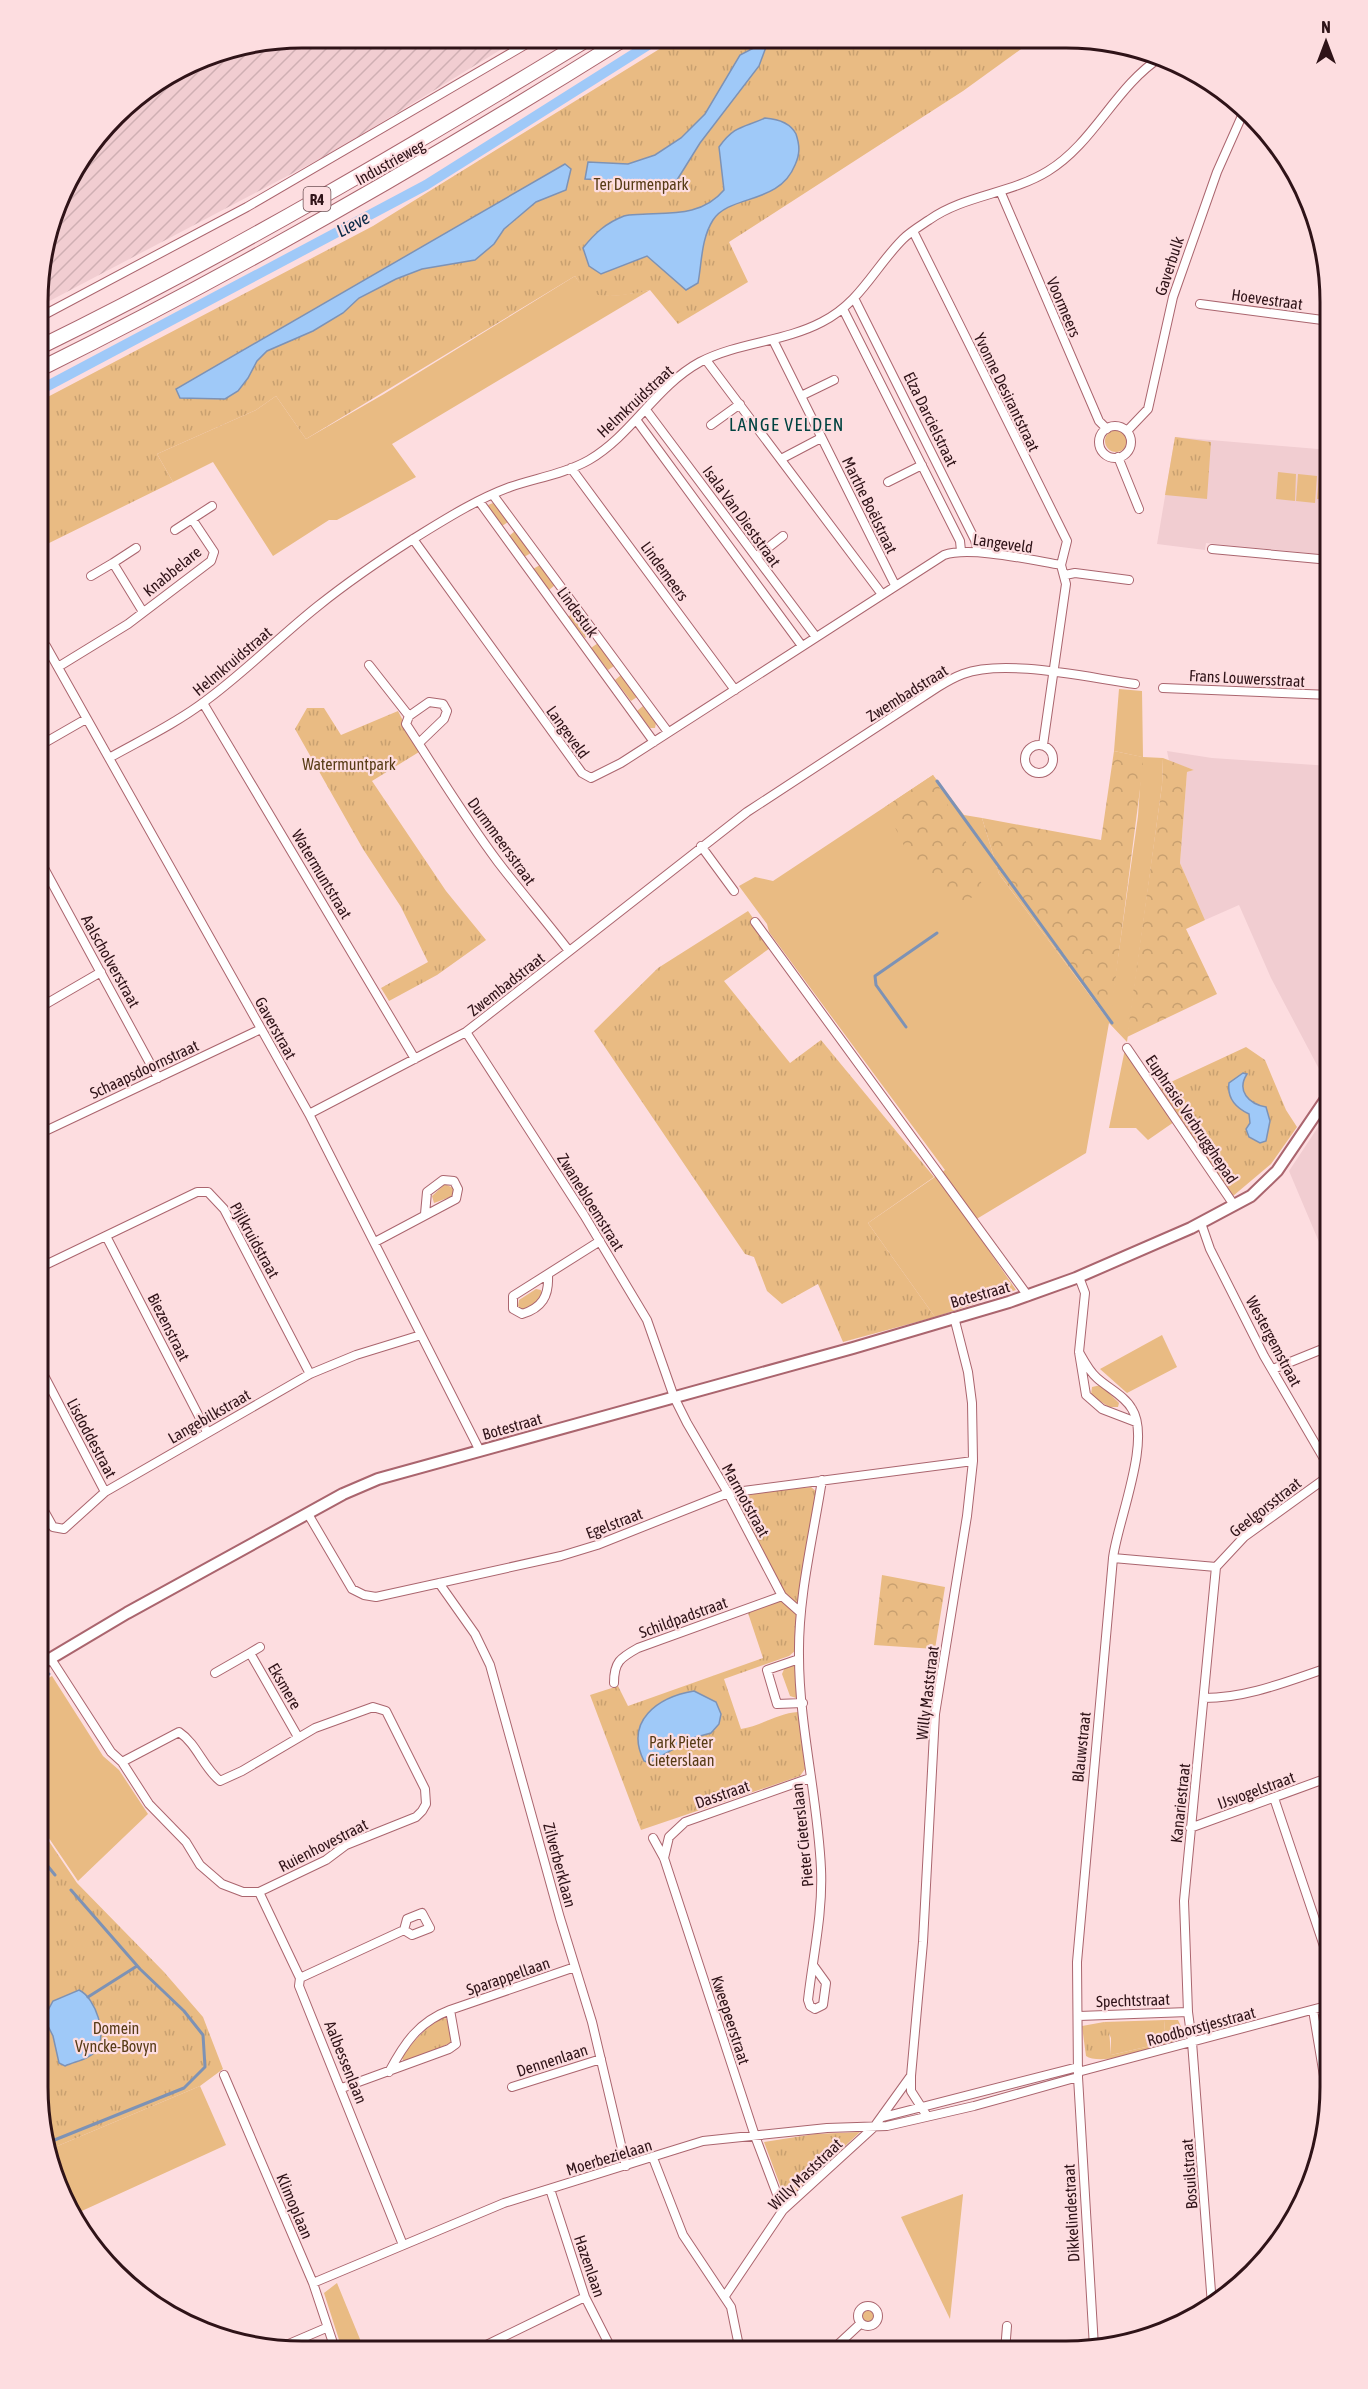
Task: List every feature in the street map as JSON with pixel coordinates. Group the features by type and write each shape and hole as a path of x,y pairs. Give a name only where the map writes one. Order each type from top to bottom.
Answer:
{"highway":[{"name":"Industrieweg","path":"48,343 261,230 431,135 573,48"},
{"name":"Industrieweg","path":"48,365 177,299 438,154 609,48"}],"street":[{"name":"Industrieweg","path":"48,313 247,207 520,48"},
{"name":"Helmkruidstraat","path":"109,758 203,703 319,605 413,539 479,501 572,468 593,457 637,421 678,378 706,360 749,344 800,332 843,309 855,300 904,238 933,216 963,203 1001,193 1047,172 1067,158 1130,82 1153,64"},
{"name":"Gaverbulk","path":"1127,431 1148,409 1173,297 1217,172 1241,119"},
{"name":"Voormeers","path":"1001,193 1099,421 1107,429"},
{"name":"Yvonne Desirantstraat","path":"913,231 1045,502 1067,541 1061,566"},
{"name":"Elza Darcielstraat","path":"855,300 911,408 975,540 978,552"},
{"name":"Hoevestraat","path":"1200,304 1320,320"},
{"name":"Elza Darcielstraat","path":"843,309 960,541 961,551"},
{"name":"Marthe Boëlstraat","path":"773,340 895,585"},
{"path":"706,360 881,593"},
{"path":"801,396 834,380"},
{"path":"711,425 740,404"},
{"path":"892,405 911,408"},
{"name":"Isala Van Dieststraat","path":"646,410 816,637"},
{"name":"Isala Van Dieststraat","path":"637,421 802,646"},
{"path":"1117,426 1127,431 1131,438 1126,454 1118,457 1108,456 1101,447 1101,436 1107,429 1117,426"},
{"path":"781,459 821,438"},
{"path":"1118,457 1139,509"},
{"path":"888,482 922,465"},
{"name":"Lindemeers","path":"572,468 735,690"},
{"name":"Lindestuk","path":"493,495 668,732"},
{"name":"Lindestuk","path":"479,501 654,742"},
{"name":"Knabbelare","path":"176,531 212,506"},
{"name":"Knabbelare","path":"58,667 112,635 191,578 213,557 214,552 192,519"},
{"path":"756,557 783,536"},
{"name":"Langeveld","path":"413,539 586,777 601,775 881,593 944,555 961,551 978,552 1061,566"},
{"path":"91,576 136,548"},
{"path":"1212,549 1320,559"},
{"name":"Knabbelare","path":"113,563 143,612"},
{"path":"1043,745 1065,575 1061,566"},
{"path":"1065,575 1075,573 1129,580"},
{"name":"Gaverstraat","path":"48,650 309,1114 480,1451"},
{"path":"369,665 409,716 429,702 443,704 447,711 444,719 418,743"},
{"name":"Zwembadstraat","path":"309,1114 466,1032 747,812 938,687 964,674 1004,668 1053,672 1135,684"},
{"name":"Frans Louwersstraat","path":"1163,688 1320,695"},
{"name":"Watermuntstraat","path":"203,703 415,1059"},
{"name":"Durmmeersstraat","path":"409,716 406,724 498,861 569,951"},
{"path":"48,741 86,719"},
{"path":"701,846 734,891"},
{"name":"Aalscholverstraat","path":"48,879 158,1077"},
{"name":"Botestraat","path":"755,922 1028,1296"},
{"path":"48,1003 101,972"},
{"name":"Schaapsdoornstraat","path":"48,1130 261,1029"},
{"name":"Zwanebloemstraat","path":"466,1032 600,1241 646,1320 674,1397"},
{"name":"Euphrasie Verbrugghepad","path":"1127,1048 1234,1205"},
{"name":"Botestraat","path":"48,1661 127,1613 343,1494 378,1479 853,1348 1028,1296 1079,1277 1201,1223 1251,1196 1277,1170 1320,1108"},
{"path":"375,1242 456,1199 458,1189 453,1181 443,1180 428,1191 425,1214"},
{"name":"Pijlkruidstraat","path":"48,1264 197,1192 208,1192 224,1209 310,1374"},
{"name":"Westergemstraat","path":"1201,1223 1216,1259 1305,1430 1320,1453"},
{"name":"Biezenstraat","path":"106,1236 207,1432"},
{"path":"548,1275 548,1289 544,1301 533,1311 522,1314 513,1309 513,1296 600,1241"},
{"path":"1079,1277 1085,1293 1079,1352 1084,1391 1089,1399 1102,1409 1136,1422"},
{"name":"Willy Maststraat","path":"927,2116 911,2091 911,2076 923,1942 935,1713 967,1516 973,1461 972,1403 968,1372 954,1317"},
{"name":"Langebilkstraat","path":"48,1518 53,1527 64,1529 105,1492 310,1374 356,1355 421,1335"},
{"path":"1273,1369 1320,1350"},
{"path":"1079,1352 1098,1378 1130,1405 1136,1422"},
{"name":"Lisdoddestraat","path":"48,1383 105,1492"},
{"name":"Marmotstraat","path":"674,1397 782,1596 800,1612"},
{"name":"Blauwstraat","path":"1078,2072 1077,1962 1113,1558 1115,1541 1130,1497 1136,1422"},
{"name":"Egelstraat","path":"308,1514 335,1564 352,1589 364,1595 376,1597 588,1548 728,1493 973,1461"},
{"name":"Pieter Cieterslaan","path":"813,1965 826,1986 823,2005 815,2009 810,2006 808,2000 821,1906 821,1868 799,1659 800,1612 822,1480"},
{"name":"Geelgorsstraat","path":"1216,1568 1244,1537 1320,1482"},
{"path":"1113,1558 1216,1568"},
{"name":"Kanariestraat","path":"1192,2042 1188,2012 1184,1901 1216,1568"},
{"name":"Zilverberklaan","path":"439,1583 475,1635 490,1665 601,2059 626,2166"},
{"name":"Schildpadstraat","path":"614,1683 614,1668 624,1656 638,1648 782,1596"},
{"path":"250,1653 260,1647"},
{"name":"Eksmere","path":"215,1673 250,1653 298,1737"},
{"path":"51,1659 111,1752 122,1762 149,1804 186,1842 200,1864 222,1884 243,1892 259,1892"},
{"path":"799,1659 767,1670 777,1704 803,1703"},
{"path":"1204,1698 1229,1698 1262,1691 1320,1671"},
{"name":"Ruienhovestraat","path":"122,1762 179,1732 187,1737 210,1773 220,1780 243,1771 298,1737 364,1710 381,1707 389,1716 425,1789 426,1804 416,1817 346,1845 326,1860 259,1892"},
{"name":"Dasstraat","path":"664,1858 669,1837 685,1822 810,1778"},
{"name":"IJsvogelstraat","path":"1190,1828 1320,1781"},
{"path":"1274,1798 1320,1934"},
{"name":"Kweepeerstraat","path":"653,1838 664,1858 755,2136 783,2210"},
{"name":"Aalbessenlaan","path":"259,1892 300,1978 299,1986 342,2088 403,2245"},
{"path":"300,1978 404,1930"},
{"name":"Sparappellaan","path":"389,2072 402,2047 427,2021 450,2010 575,1967"},
{"name":"Roodborstjesstraat","path":"927,2116 1078,2072 1320,2008"},
{"name":"Sparappellaan","path":"342,2088 389,2072 456,2044 450,2010"},
{"path":"1313,2010 1320,2052"},
{"name":"Spechtstraat","path":"1079,2016 1188,2012"},
{"name":"Bosuilstraat","path":"1192,2042 1211,2295"},
{"name":"Dennenlaan","path":"512,2087 601,2059"},
{"name":"Roodborstjesstraat","path":"883,2117 1078,2072"},
{"name":"Dikkelindestraat","path":"1078,2072 1094,2339"},
{"name":"Klimoplaan","path":"224,2075 313,2283 331,2341"},
{"name":"Willy Maststraat","path":"725,2296 783,2210 874,2127 911,2076"},
{"name":"Moerbezielaan","path":"313,2283 504,2203 702,2141 837,2128 874,2127 927,2116"},
{"path":"653,2158 682,2235 731,2307 738,2341"},
{"name":"Hazenlaan","path":"550,2188 585,2297 607,2341"},
{"path":"495,2341 585,2297"},
{"path":"842,2341 859,2325"},
{"path":"1006,2341 1007,2326"},
{"path":"297,2341 327,2328"}],"shaded area":[{"path":"503,48 333,152 48,302 50,269 57,237 67,205 82,175 111,135 135,111 175,82 205,67 269,50"},
{"path":"1175,437 1320,449 1320,554 1206,543 1205,550 1157,544"},
{"path":"1167,751 1212,758 1320,765 1320,1071 1271,978 1239,905 1205,920 1180,863 1187,772 1194,770 1169,761"},
{"path":"1320,1124 1320,1244 1289,1171"}],"green space":[{"name":"Ter Durmenpark","path":"661,48 1023,48 963,91 729,242 748,282 678,324 650,290 615,296 598,295 583,288 575,276 306,439 276,396 256,410 157,454 173,482 48,544 48,397 373,226"},
{"path":"575,276 590,291 599,294 618,295 650,290 392,444 416,477 337,520 329,520 273,556 213,462 173,482 157,454 256,410 276,396 306,439 384,394"},
{"path":"1116,430 1124,433 1127,441 1124,449 1116,452 1108,449 1105,441 1108,433"},
{"path":"1175,437 1211,442 1207,499 1165,495"},
{"path":"1278,472 1296,474 1295,501 1276,499"},
{"path":"1298,474 1317,476 1315,503 1296,501"},
{"path":"1319,476 1320,476 1320,499 1317,499"},
{"path":"493,503 508,522 502,526 489,508 488,505"},
{"path":"515,531 531,553 524,557 509,536"},
{"path":"540,565 555,585 549,590 533,569"},
{"path":"574,612 590,634 585,638 568,617"},
{"path":"598,643 614,666 608,670 591,648"},
{"path":"621,675 637,697 631,701 615,680"},
{"path":"1119,689 1142,691 1143,757 1163,758 1162,785 1127,1042 1109,1023 1086,1153 970,1223 1016,1290 935,1317 868,1223 945,1170 769,932 767,924 739,886 755,877 773,881 933,775 964,815 982,818 999,874 1109,1021 1138,816 1142,757 1114,751"},
{"path":"643,706 656,723 655,728 650,728 637,711"},
{"name":"Watermuntpark","path":"307,708 324,708 341,735 398,711 419,752 372,781 446,891 486,940 437,975 389,1001 381,988 428,962 401,907 363,849 295,729"},
{"path":"1114,751 1143,757 1143,766 1110,1022 999,874 982,818 1101,840"},
{"path":"1163,758 1194,770 1187,772 1180,863 1205,920 1186,929 1217,994 1127,1037 1162,785"},
{"path":"933,775 971,852 984,891 956,906 920,865 912,862 885,807"},
{"path":"748,911 773,946 724,981 790,1063 821,1040 934,1177 868,1223 935,1317 843,1342 818,1284 782,1304 767,1291 754,1257 745,1254 594,1031 658,968"},
{"path":"1246,1047 1265,1060 1286,1110 1297,1127 1271,1164 1233,1196 1158,1088"},
{"path":"1125,1049 1174,1122 1148,1140 1136,1128 1109,1128"},
{"path":"445,1184 453,1188 453,1196 434,1203 432,1196"},
{"path":"536,1289 541,1290 543,1297 525,1310 521,1310 518,1306 519,1300"},
{"path":"1162,1335 1177,1367 1127,1393 1100,1369"},
{"path":"1101,1385 1119,1403 1118,1407 1109,1407 1091,1395 1092,1387"},
{"name":"Park Pieter Cieterslaan","path":"811,1487 818,1493 796,1650 789,1656 724,1679 741,1729 798,1712 805,1769 800,1776 641,1830 590,1695 618,1686 628,1706 763,1658 748,1613 786,1599 738,1502 751,1495"},
{"path":"882,1575 945,1587 935,1649 874,1645"},
{"path":"796,1665 796,1698 790,1696 782,1674 785,1667"},
{"path":"52,1676 103,1756 119,1770 148,1814 78,1881 48,1837 48,1678"},
{"name":"Domein Vyncke-Bovyn","path":"48,1840 77,1883 164,1972 203,2017 223,2069 200,2086 56,2147 50,2120 48,2087"},
{"path":"443,2017 449,2020 453,2038 450,2043 405,2064 402,2058 411,2046 425,2030"},
{"path":"1165,2020 1163,2043 1111,2055 1111,2038 1104,2022"},
{"path":"1165,2020 1178,2020 1185,2035 1166,2045 1136,2054 1106,2059 1086,2056 1082,2026 1104,2022 1109,2029 1111,2055 1163,2043"},
{"path":"200,2086 226,2145 81,2211 67,2184 56,2147"},
{"path":"860,2132 786,2201 764,2142 815,2134"},
{"path":"963,2195 950,2319 901,2217"},
{"path":"337,2283 361,2341 339,2341 324,2293"},
{"path":"868,2308 873,2310 875,2315 873,2320 868,2322 863,2320 861,2315 863,2310"}],"water":[{"path":"754,48 766,48 759,66 700,143 677,180 648,189 640,182 585,179 588,162 628,164 655,155 681,138 705,114 740,55"},
{"path":"765,118 783,122 796,134 799,146 797,161 788,178 778,187 731,206 713,220 704,243 698,283 686,290 647,256 601,274 589,266 583,248 606,225 629,215 689,211 708,204 716,198 724,190 719,147 735,131"},
{"path":"565,164 571,169 566,190 536,202 504,229 494,244 475,260 422,269 359,298 343,313 313,331 267,351 257,361 238,391 225,399 180,398 176,389"},
{"path":"1243,1073 1247,1074 1243,1086 1246,1096 1254,1103 1266,1107 1270,1121 1266,1141 1260,1143 1249,1137 1246,1129 1250,1123 1249,1114 1236,1106 1229,1093 1229,1083"},
{"path":"694,1691 716,1702 721,1714 719,1724 711,1733 693,1738 649,1763 644,1761 639,1747 638,1734 648,1713 668,1699"},
{"path":"79,1990 91,2001 100,2027 101,2036 96,2051 82,2060 65,2066 59,2063 53,2036 48,2026 48,2010 53,2001"}],"waterway":[{"name":"Lieve","path":"48,386 426,185 643,48"},
{"path":"937,781 1112,1023"},
{"path":"906,1027 876,985 875,976 937,933"},
{"path":"48,1866 55,1875"},
{"path":"54,2140 184,2088 205,2067 203,2035 184,2011 140,1969 71,1890"},
{"path":"88,1997 137,1966"}],"district":[{"name":"LANGE VELDEN","path":"787,424"}]}
